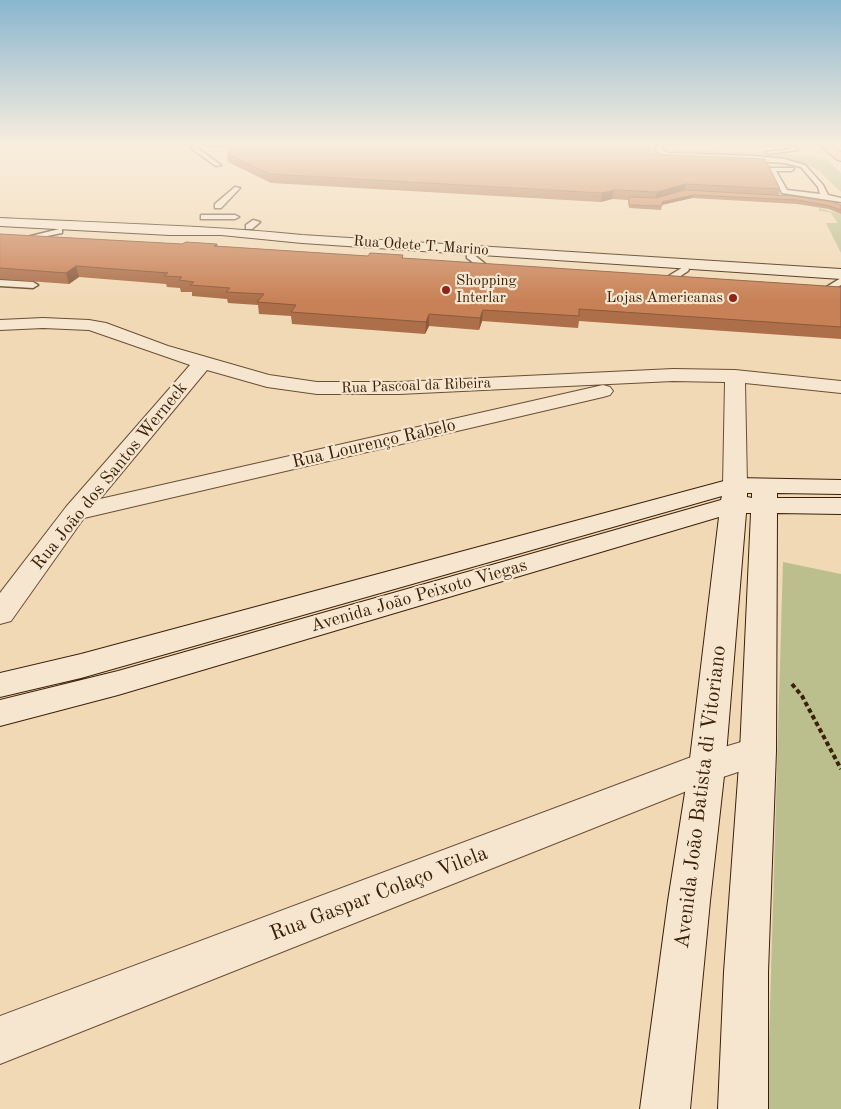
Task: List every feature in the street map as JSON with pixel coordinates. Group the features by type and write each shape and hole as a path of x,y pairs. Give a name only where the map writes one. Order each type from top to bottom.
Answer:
{"street":[{"name":"Rua Odete T. Marino","path":"0,222 222,235"},
{"name":"Rua Odete T. Marino","path":"0,227 58,235 222,235 253,232 468,261 687,275 841,280"},
{"name":"Rua Odete T. Marino","path":"253,232 302,239 841,274"},
{"name":"Rua Pascoal da Ribeira","path":"0,325 43,323 106,329 161,350 267,381 317,388 399,388 673,375 735,376 841,387"},
{"name":"Rua João dos Santos Werneck","path":"0,614 75,512 203,362"},
{"name":"Rua Lourenço Rabelo","path":"75,512 673,375"},
{"path":"735,376 749,495 758,750 746,972 743,1109"},
{"path":"548,381 570,399"},
{"name":"Avenida João Peixoto Viegas","path":"0,686 749,495 841,487"},
{"name":"Avenida João Peixoto Viegas","path":"0,713 118,683 749,495 841,506"},
{"name":"Avenida João Batista di Vitoriano","path":"665,1109 689,901 707,767 749,495"},
{"name":"Rua Gaspar Colaço Vilela","path":"0,1040 707,767 758,750"}],"lane":[{"path":"218,206 228,197"},
{"path":"204,217 235,217"},
{"path":"23,238 58,235"},
{"path":"468,261 490,268"},
{"path":"665,279 687,275"},
{"path":"841,280 823,289 841,290"},
{"path":"0,283 33,286"}],"path":[{"path":"792,684 802,696 841,769"}],"green space":[{"path":"819,208 841,214 841,253 826,223 838,223 830,212 819,211"},
{"path":"783,562 841,574 841,1109 767,1109"}],"building":[{"path":"629,197 685,197 662,202 662,206 629,205"},
{"path":"730,197 797,197 833,202 841,205 841,210 798,200"},
{"name":"Shopping Interlar","path":"0,234 182,244 186,242 217,244 214,246 368,256 370,253 403,255 402,258 841,287 841,327 579,309 579,316 483,310 480,318 429,314 426,322 291,312 296,305 257,302 264,294 226,292 230,288 190,285 194,282 179,280 182,277 164,276 168,273 76,266 66,273 0,268"}],"place":[{"name":"Shopping Interlar","path":"446,290"},
{"name":"Lojas Americanas","path":"733,298"}]}
